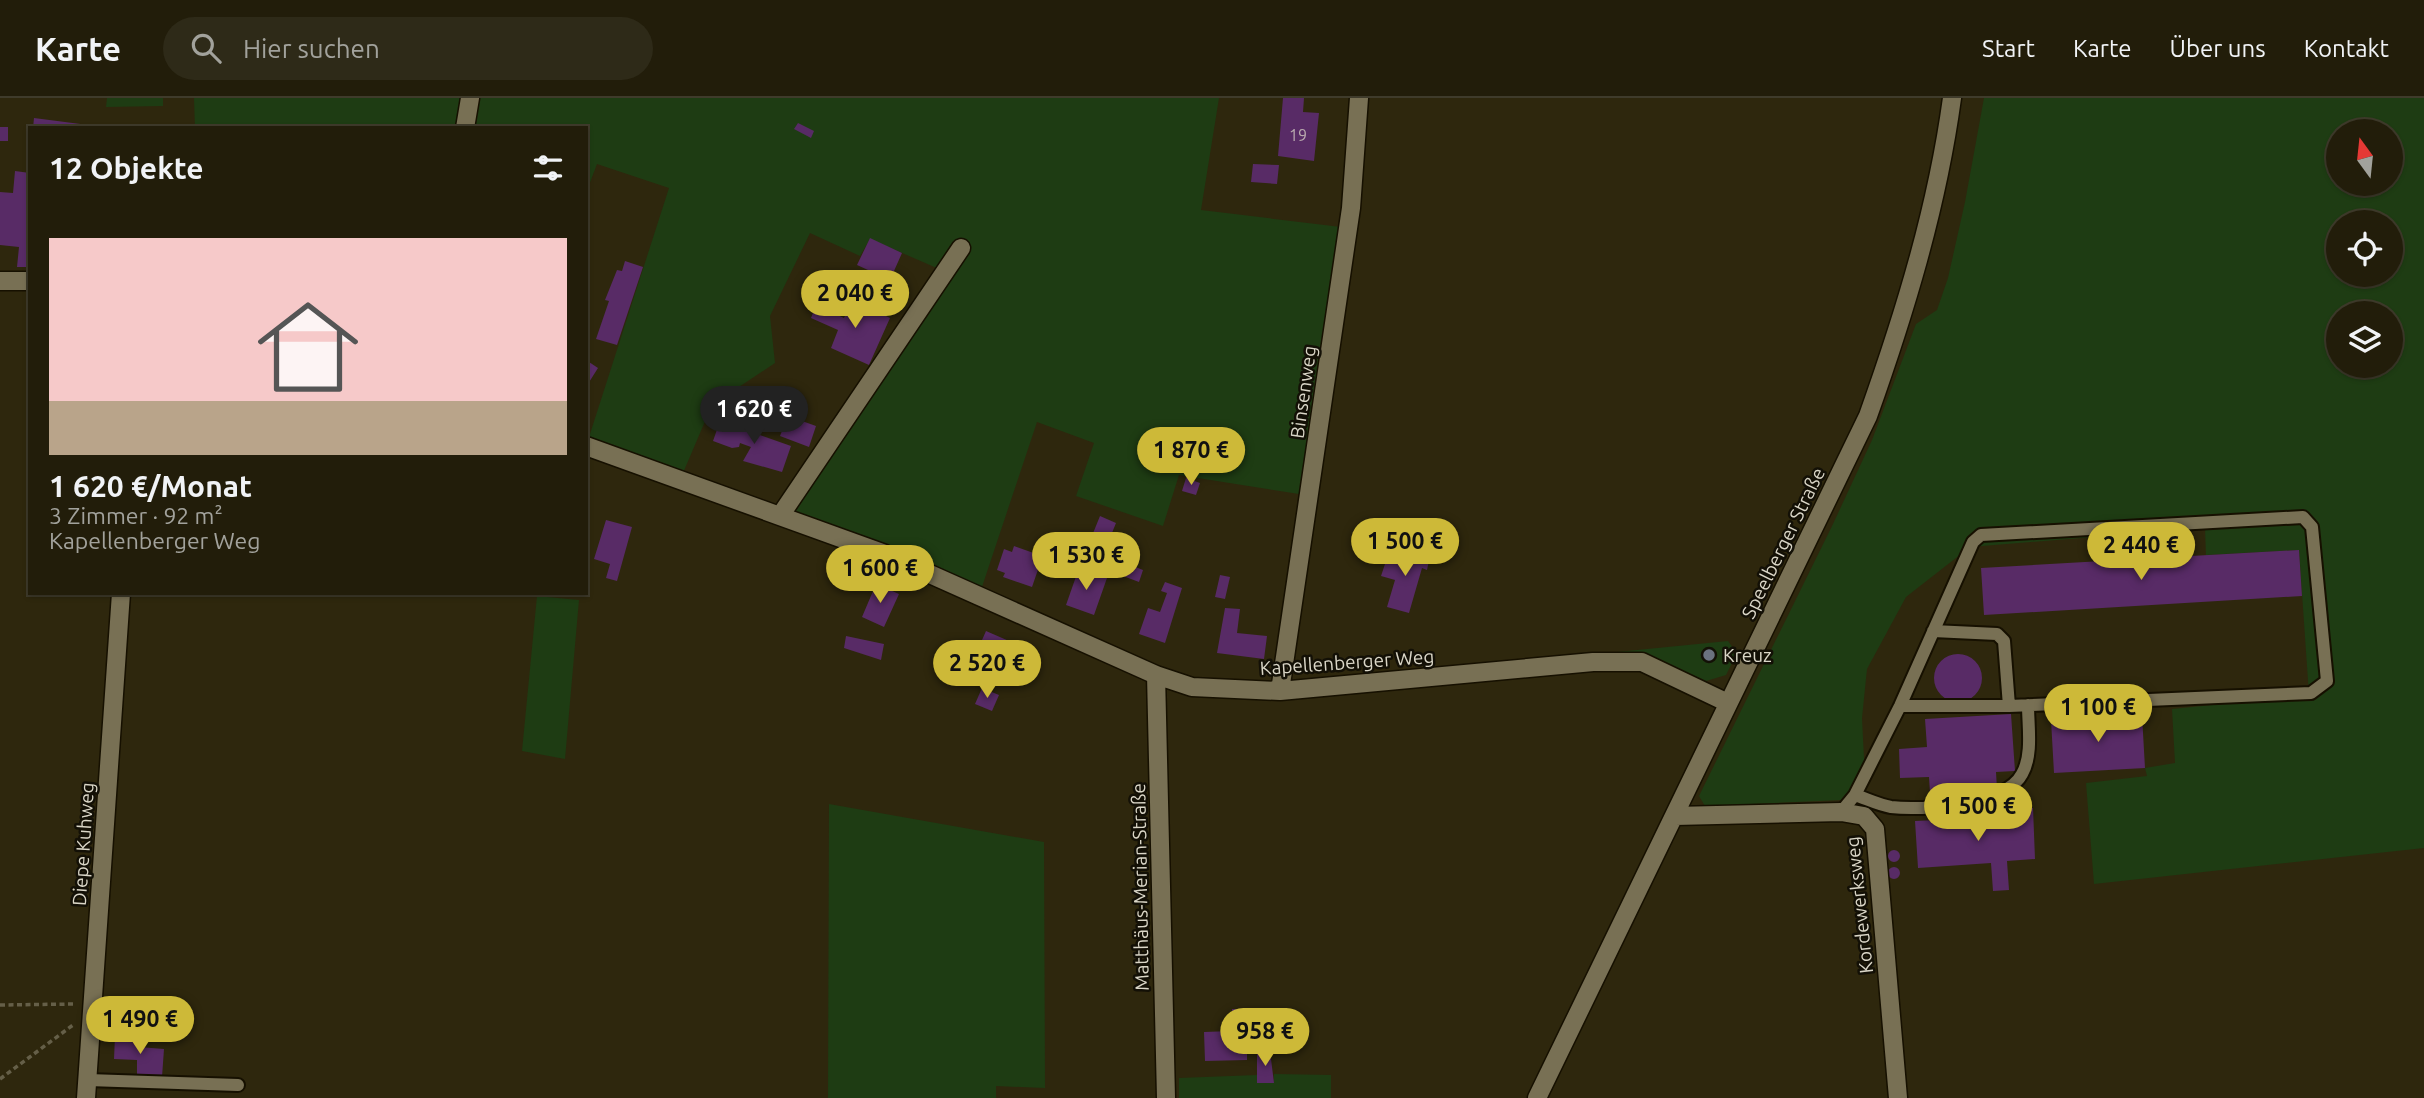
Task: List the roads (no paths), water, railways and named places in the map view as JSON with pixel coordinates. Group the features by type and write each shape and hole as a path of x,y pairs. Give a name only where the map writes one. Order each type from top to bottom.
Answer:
{"street":[{"path":"465,126 470,98"},
{"name":"Binsenweg","path":"1280,691 1351,208 1359,98"},
{"name":"Speelberger Straße","path":"1537,1098 1868,416 1904,316 1942,168 1952,98"},
{"path":"780,516 961,248"},
{"path":"0,281 28,281"},
{"name":"Kapellenberger Weg","path":"588,447 885,554 1156,674 1192,687 1280,691 1592,662 1642,662 1728,704"},
{"name":"Diepe Kuhweg","path":"87,1089 121,595"},
{"name":"Matthäus-Merian-Straße","path":"1156,674 1167,1098"},
{"name":"Kordewerksweg","path":"1675,817 1841,812 1864,816 1875,829 1898,1098"}],"lane":[{"path":"1841,812 1855,795 1900,706 1973,542 1981,535 2303,517 2312,527 2327,681 2311,693 2009,706 1900,706"},
{"path":"1933,631 1997,634 2004,641 2009,706"},
{"path":"1855,795 1889,807 1916,808 1997,796 2011,789 2027,763 2028,705"},
{"path":"87,1089 238,1085"}],"place":[{"name":"Kreuz","path":"1709,655"}]}
